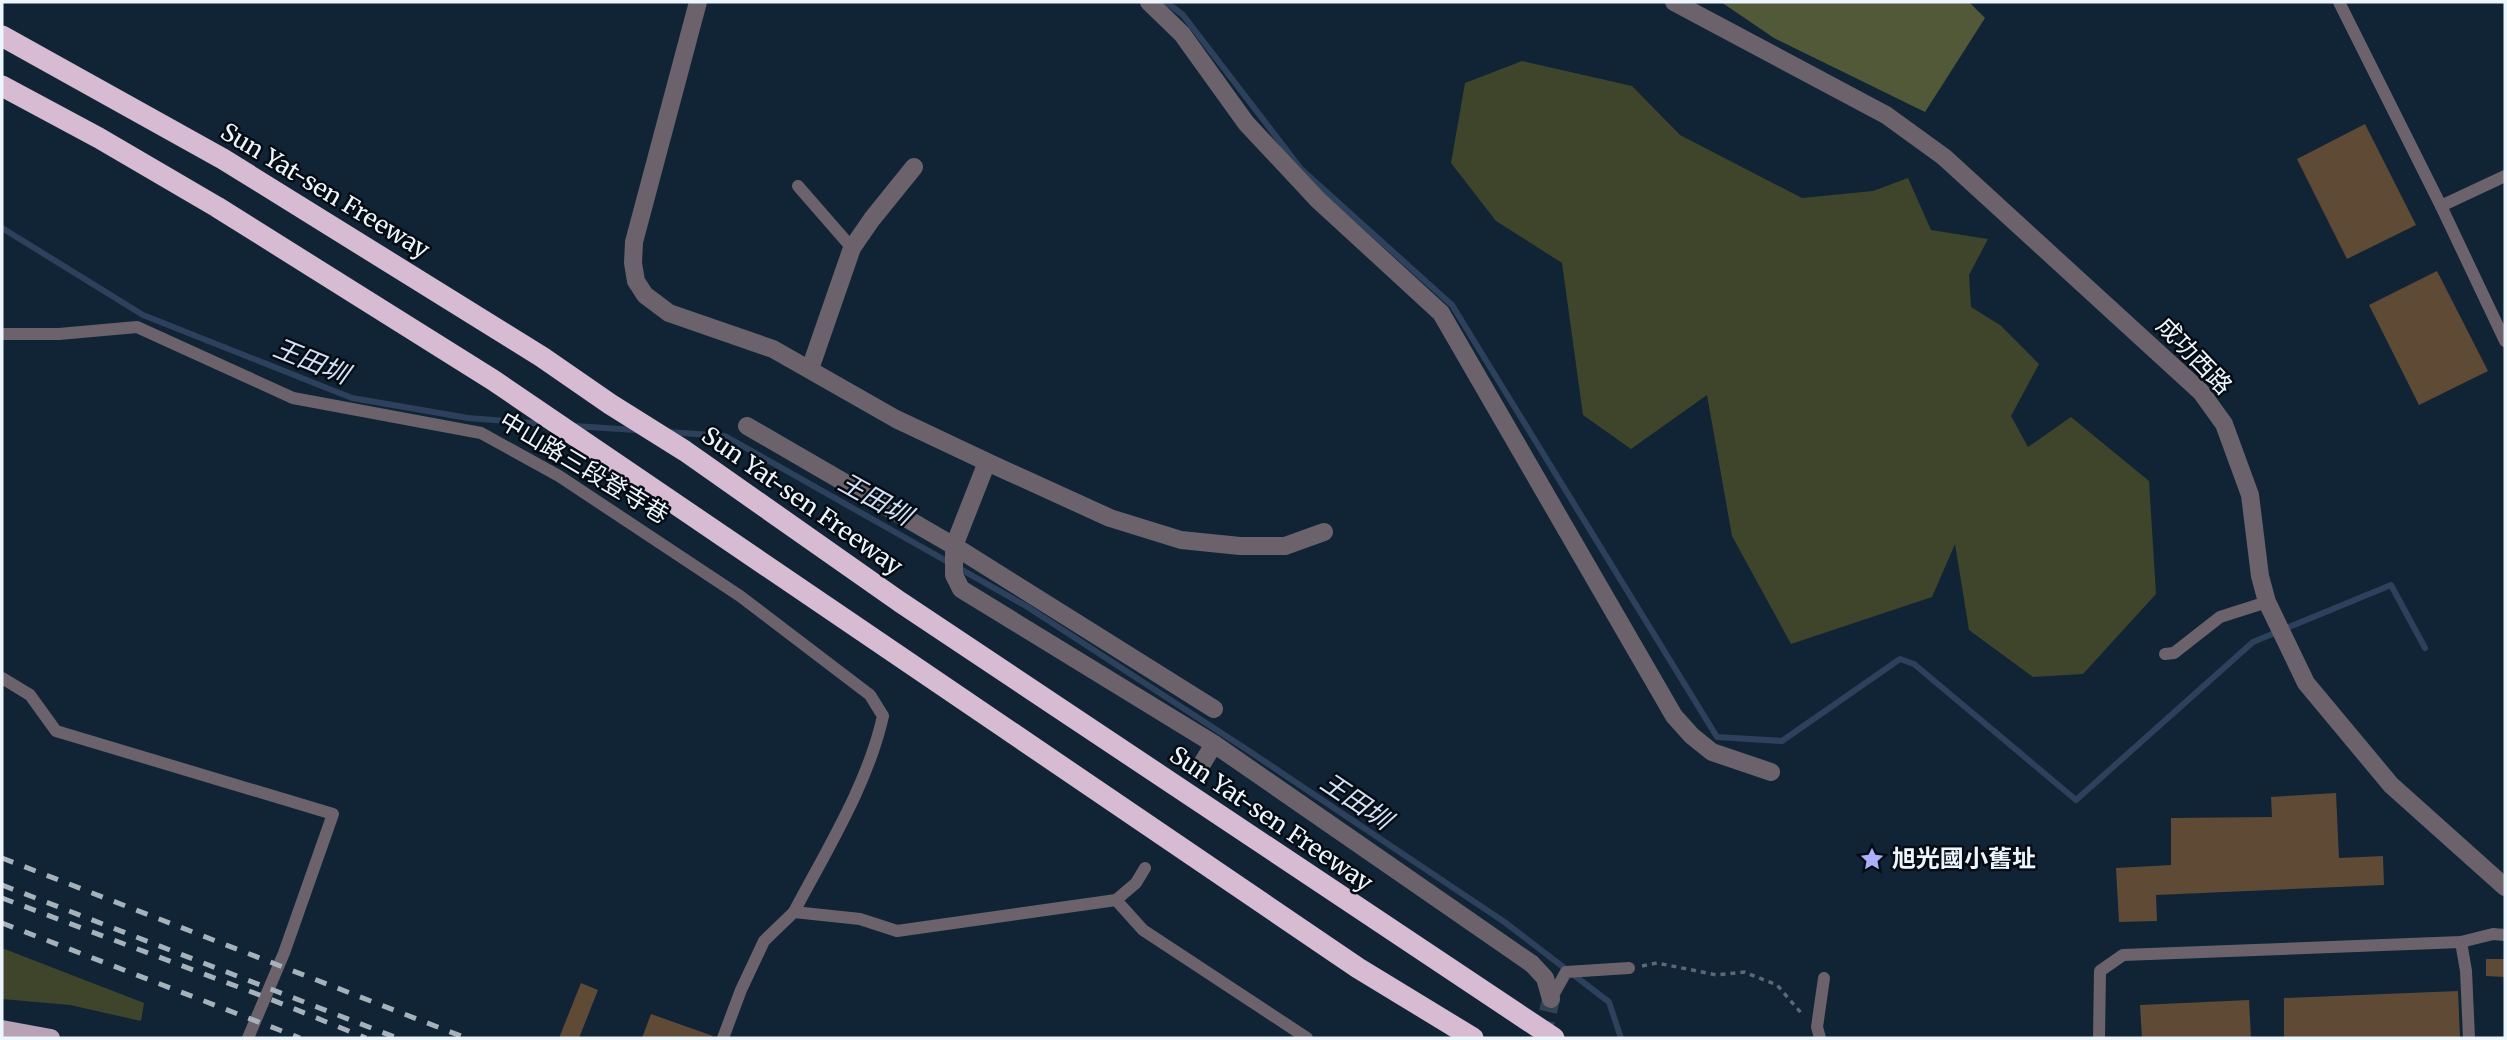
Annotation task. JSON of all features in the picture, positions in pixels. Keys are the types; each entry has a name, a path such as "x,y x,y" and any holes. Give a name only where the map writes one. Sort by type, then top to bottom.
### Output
{"highway":[{"name":"Sun Yat-sen Freeway","path":"2,36 223,159 542,357 685,451 900,602 1554,1038"},
{"path":"2,86 99,138 217,207 493,380 1357,968 1473,1038"}],"main road":[{"path":"2,1029 51,1038"}],"street":[{"path":"698,2 634,242 636,281 645,295 669,313 773,348 896,419 1110,518 1181,540 1240,547 1285,547 1324,532"},
{"path":"1149,2 1182,34 1246,122 1318,200 1441,313 1674,716 1692,736 1712,752 1772,772"},
{"name":"成功西路","path":"1674,2 1886,115 1944,157 2201,392 2224,424 2250,495 2260,576 2267,602 2306,683 2391,785 2505,887"},
{"path":"810,369 852,248 914,167"},
{"path":"747,426 954,547 1214,709"},
{"path":"987,462 954,547 954,575 961,589 1214,744 1532,964 1545,978 1551,999"},
{"path":"1200,767 1214,744"}],"lane":[{"path":"2339,2 2505,337"},
{"path":"2441,206 2505,176"},
{"path":"798,186 852,248"},
{"name":"中山路三段登寺巷","path":"2,334 59,334 137,327 293,398 481,433 559,476 740,596 870,695 883,716 871,757 838,829 794,912 764,942 741,990 723,1038"},
{"path":"2165,654 2174,653 2220,617 2267,602"},
{"path":"2,678 30,695 56,731 332,814 284,953 248,1038"},
{"path":"794,912 860,919 897,931 1116,900 1136,883 1145,868"},
{"path":"1116,900 1143,930 1307,1038"},
{"path":"2099,1038 2100,971 2123,955 2461,942 2493,934 2505,935"},
{"path":"2461,942 2466,971 2469,1038"},
{"path":"1551,999 1566,972 1629,968"},
{"path":"1820,1038 1817,1027 1824,978"}],"path":[{"path":"1629,968 1657,963 1717,975 1744,972 1777,985 1805,1019"}],"green space":[{"path":"1721,2 1969,2 1985,18 1925,112 1774,38"},
{"path":"1522,61 1632,86 1680,135 1802,198 1873,191 1908,178 1931,230 1988,239 1969,275 1971,307 2000,325 2039,364 2011,416 2028,447 2071,417 2149,481 2156,594 2083,674 2033,677 1969,630 1955,544 1932,597 1791,644 1732,536 1707,395 1631,449 1583,415 1562,263 1496,221 1451,163 1465,83"},
{"path":"2,948 144,1003 141,1021 70,1005 2,999"}],"building":[{"path":"2365,124 2416,225 2347,259 2297,159"},
{"path":"2437,271 2488,371 2419,405 2369,305"},
{"path":"2336,793 2339,858 2383,856 2384,885 2156,895 2157,921 2119,922 2116,868 2171,865 2171,818 2272,817 2271,797"},
{"path":"2486,959 2505,959 2505,977 2486,976"},
{"path":"581,983 598,990 579,1038 559,1038"},
{"path":"2458,991 2460,1038 2284,1038 2284,998"},
{"path":"2249,1000 2251,1038 2142,1038 2140,1005"},
{"path":"651,1014 713,1036 642,1038"}],"waterway":[{"path":"1166,2 1183,15 1301,169 1452,305 1717,737 1782,741 1900,659 1914,664 2076,800 2253,642 2391,585 2425,648"},
{"name":"王田圳","path":"2,228 143,315 352,398 468,418 545,424"},
{"name":"王田圳","path":"574,426 636,430"},
{"name":"王田圳","path":"668,432 725,436 1026,606 1503,921 1609,1002 1621,1038"}],"tunnel":[{"path":"1542,1038 1551,999"}],"railway":[{"path":"2,858 466,1038"},
{"path":"2,885 397,1038"},
{"path":"2,898 366,1038"},
{"path":"2,923 300,1038"}],"place":[{"name":"旭光國小舊址","path":"1872,859"}]}
